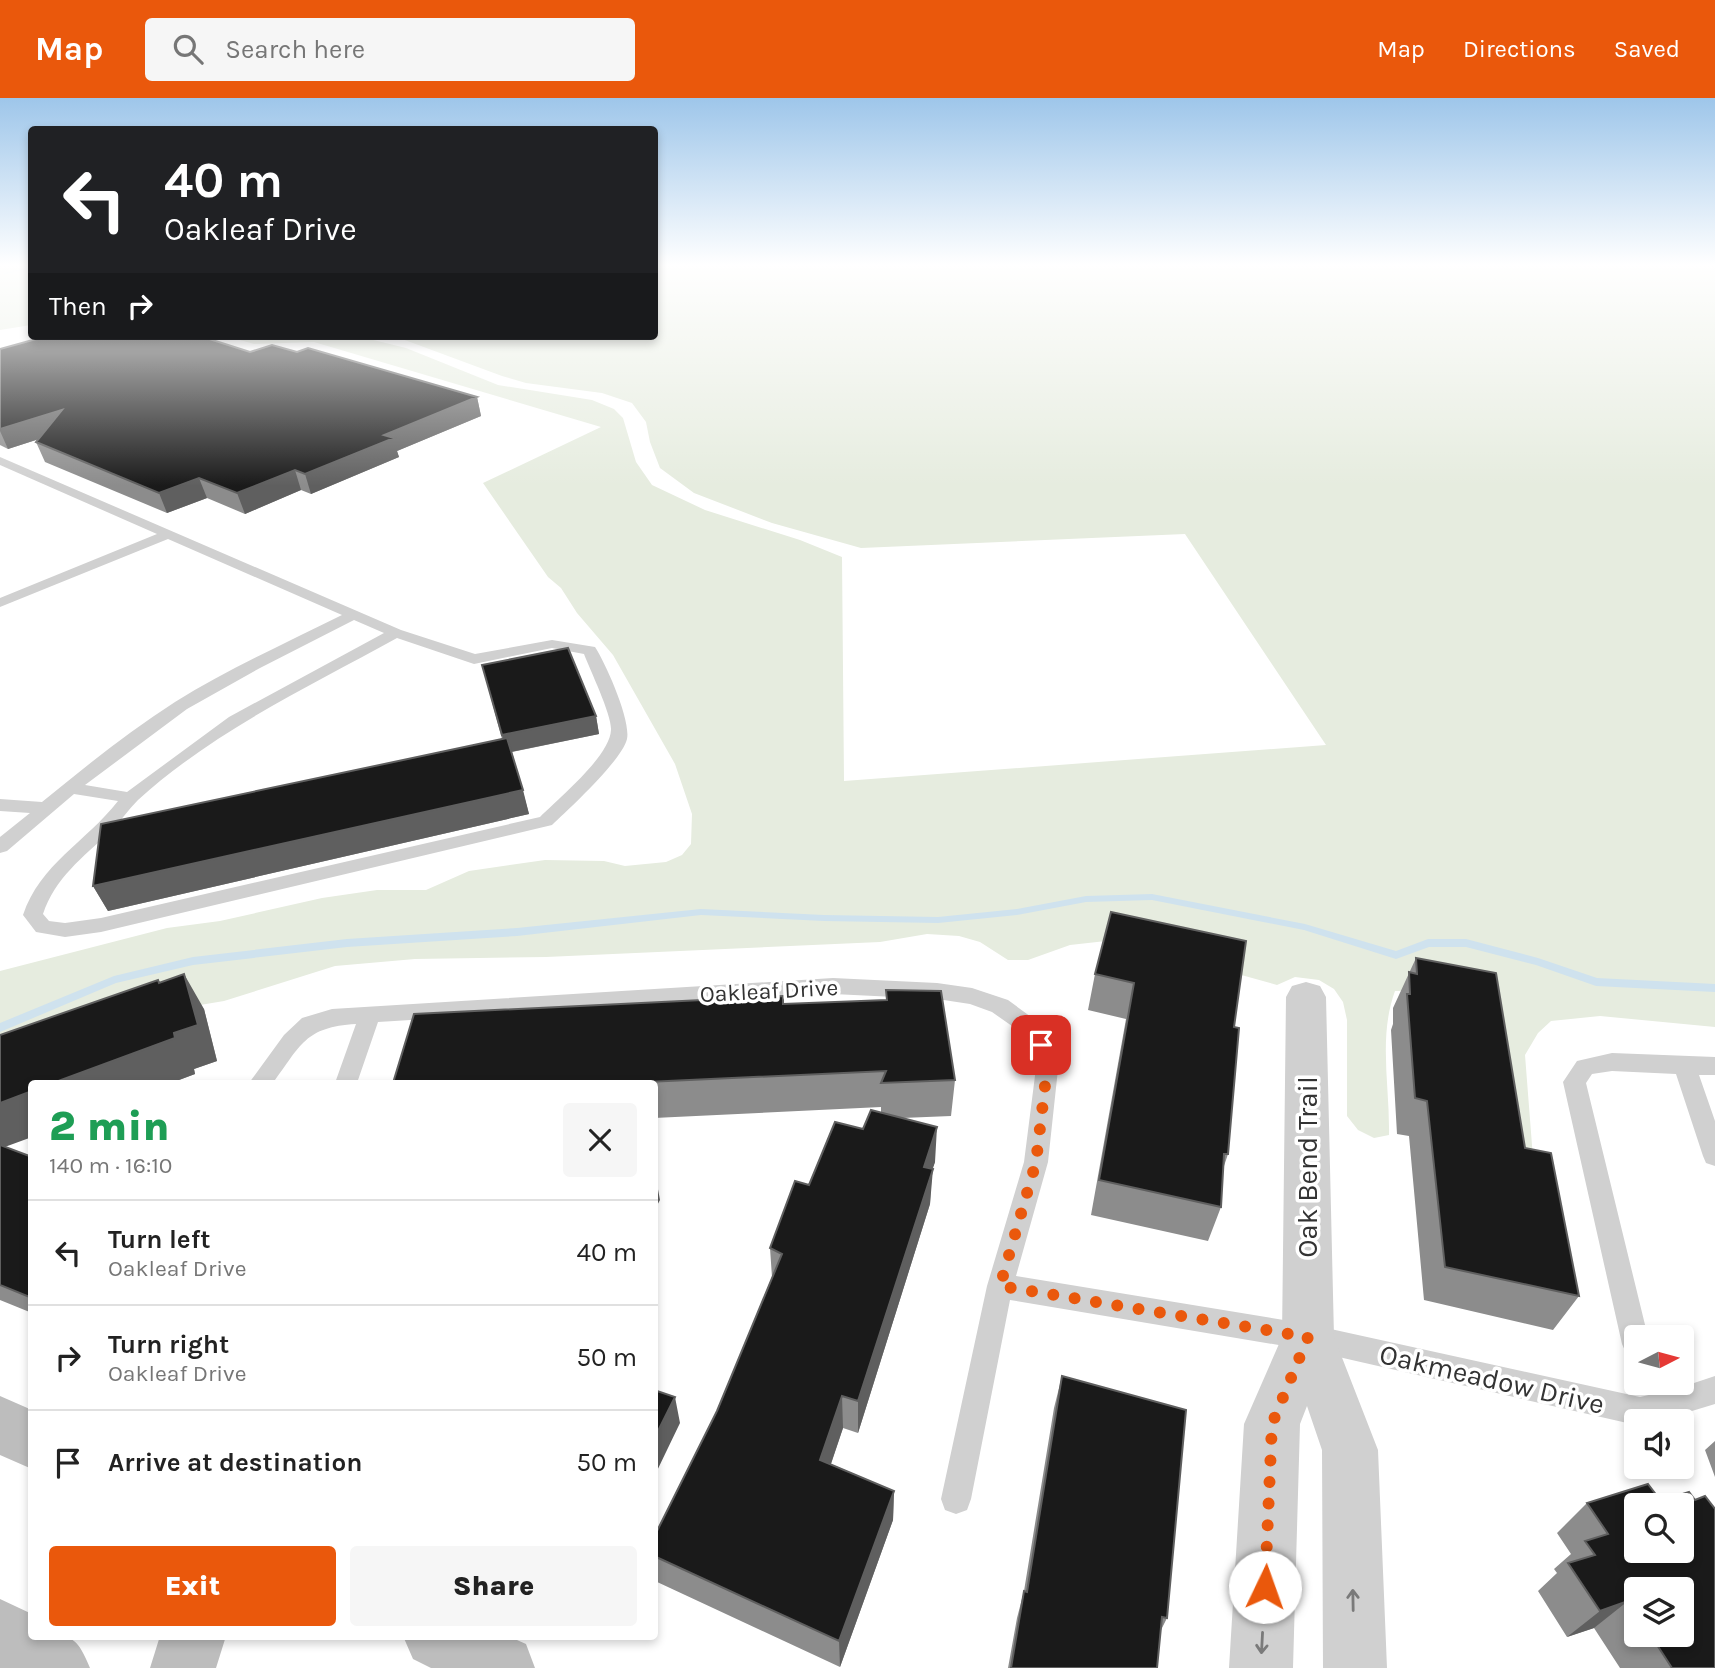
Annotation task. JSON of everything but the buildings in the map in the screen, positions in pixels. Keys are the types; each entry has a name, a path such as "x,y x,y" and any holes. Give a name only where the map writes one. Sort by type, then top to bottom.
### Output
{"main road":[{"path":"0,1425 28,1438"},
{"path":"0,1632 57,1668"},
{"path":"183,1668 192,1640"},
{"path":"444,1640 502,1668"}],"street":[{"name":"Oak Bend Trail","path":"1306,997 1308,1337 1350,1450 1355,1668"},
{"name":"Oak Bend Trail","path":"1261,1668 1272,1424 1308,1337"}],"lane":[{"path":"0,461 396,633 474,659 552,644 590,650 620,727 618,742 587,781 546,821 101,925 65,930 43,928 33,915 35,901 46,881 120,813 130,798 235,720 396,633"},
{"path":"0,603 169,534"},
{"path":"0,848 45,808 178,708 354,614"},
{"path":"72,788 130,798"},
{"path":"0,805 45,808"},
{"name":"Oakleaf Drive","path":"262,1080 292,1041 310,1024 332,1017 833,986 937,991 972,996 1000,1006 1034,1031 1048,1060 1036,1162 1000,1286 956,1499"},
{"path":"347,1080 370,1015"},
{"path":"1632,1325 1574,1082 1585,1067 1612,1062 1715,1066"},
{"path":"1685,1066 1715,1156"},
{"path":"1000,1286 1308,1337"},
{"name":"Oakmeadow Drive","path":"1308,1337 1569,1398 1640,1411 1666,1395"},
{"name":"Oakmeadow Drive","path":"1694,1391 1715,1390"}],"shaded area":[{"path":"1715,339 1715,1027 1600,1016 1551,1021 1538,1033 1525,1055 1533,1158 1526,1165 1406,991 1395,991 1387,1026 1389,1135 1374,1138 1358,1130 1347,1116 1347,1020 1343,1002 1334,989 1319,980 1295,977 1277,985 1115,940 1070,945 1028,960 1008,960 980,942 959,936 927,934 880,942 546,957 415,959 335,966 224,1001 200,1005 0,1075 0,971 167,928 220,921 322,898 377,890 426,890 469,871 545,860 604,861 625,866 666,862 682,855 691,844 692,814 675,764 613,655 577,613 561,588 548,577 483,483 601,427 314,342 254,344 240,340 373,340 406,348 498,385 592,400 614,409 623,418 636,462 652,485 705,510 800,540 842,557 844,781 1326,745 1185,534 861,548 772,523 694,493 660,468 646,422 632,403 602,393 526,383 405,340"}],"waterway":[{"path":"0,1028 114,980 193,961 347,943 517,932 701,912 938,920 1017,912 1086,899 1152,897 1305,927 1396,955 1428,943 1466,943 1538,962 1596,982 1715,988"}],"route":[{"path":"1041,1045 1048,1060 1036,1162 1000,1286 1308,1337 1272,1424 1265,1587"}]}
